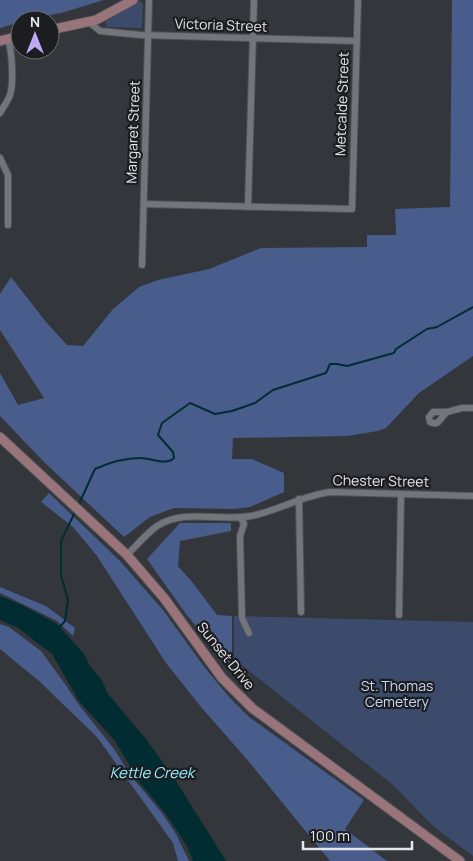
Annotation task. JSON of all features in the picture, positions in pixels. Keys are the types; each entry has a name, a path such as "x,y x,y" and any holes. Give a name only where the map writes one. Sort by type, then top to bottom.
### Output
{"main road":[{"path":"60,28 89,22 121,8 133,0"},
{"name":"Sunset Drive","path":"0,437 127,555 164,598 222,678 252,708 460,861"}],"street":[{"name":"Margaret Street","path":"142,265 149,0"},
{"path":"144,204 248,207 254,0"},
{"name":"Metcalde Street","path":"248,207 352,209 358,0"},
{"name":"Victoria Street","path":"89,22 100,31 148,36 357,41"},
{"path":"0,113 8,100 11,89 11,47 4,40"},
{"path":"0,158 8,176 8,225"},
{"path":"447,412 462,408 473,408"},
{"name":"Chester Street","path":"127,555 157,526 169,520 189,517 241,518 263,513 314,494 331,492 473,496"},
{"path":"399,614 401,494"},
{"path":"299,499 301,612"},
{"path":"241,518 244,524 240,536 242,618 249,633"}],"green space":[{"path":"140,1 143,4 142,27 107,27 105,22"},
{"name":"St. Thomas Cemetery","path":"234,616 473,622 473,856 434,827 393,785 234,659"}],"shaded area":[{"path":"0,0 104,0 60,13 60,10 10,10 10,25 0,28"},
{"path":"452,0 473,0 473,356 419,393 386,428 378,431 347,436 233,438 232,459 252,459 284,473 284,492 250,507 234,509 174,508 150,517 124,537 45,463 0,416 0,373 18,405 44,398 0,330 0,294 11,277 46,322 67,345 83,346 113,309 139,287 158,280 209,269 261,248 367,247 367,235 396,235 395,209 450,207"},
{"path":"49,493 120,561 163,610 205,668 249,717 364,800 345,829 387,861 330,861 166,663 97,556 73,527 41,502"},
{"path":"180,523 231,523 231,531 180,541 178,566 217,615 232,616 232,671 186,614 147,559"},
{"path":"0,587 46,606 75,628 73,636 57,621 0,593"},
{"path":"0,624 9,627 41,651 79,705 114,749 131,776 162,813 176,834 189,861 178,861 173,843 97,737 39,681 0,649"}],"water":[{"name":"Kettle Creek","path":"0,596 22,605 57,624 84,654 90,666 101,679 108,694 146,739 176,781 226,861 193,861 187,846 166,814 140,783 115,741 79,701 52,654 18,628 0,620"}],"waterway":[{"path":"78,506 95,469 129,459 141,458 163,462 174,458 173,452 158,435 162,423 190,403 215,414 232,411 255,403 273,390 326,373 330,364 347,366 394,353 396,349 427,329 437,327 473,307"},
{"path":"58,629 65,621 68,600 61,575 61,541 76,510"}]}
